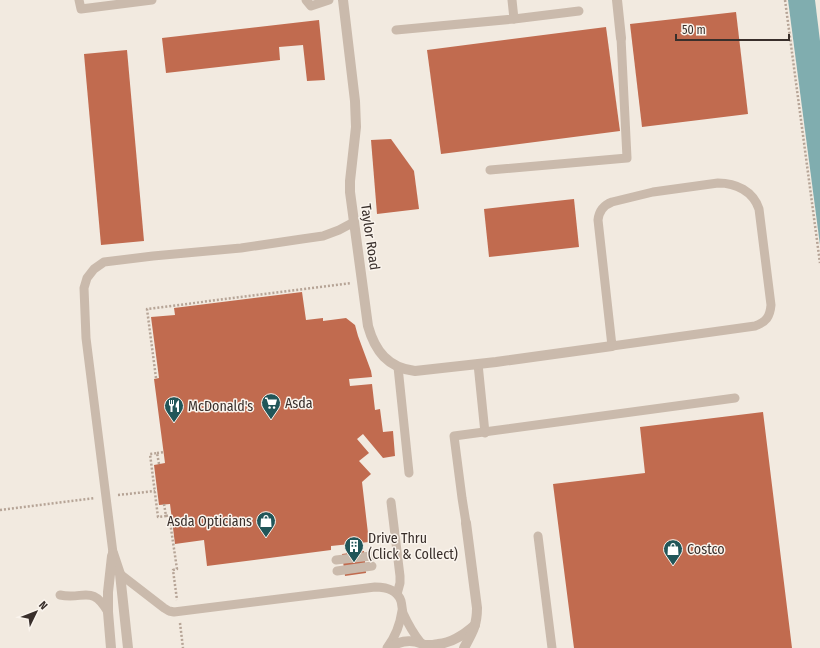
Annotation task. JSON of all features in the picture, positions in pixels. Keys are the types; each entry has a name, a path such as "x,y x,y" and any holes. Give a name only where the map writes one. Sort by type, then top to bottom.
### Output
{"street":[{"name":"Taylor Road","path":"343,0 355,101 356,126 350,192 368,326 380,352 387,360 398,367 406,370 420,371 612,346"},
{"path":"617,0 621,38"},
{"path":"464,648 476,624 477,608 466,523"},
{"path":"113,553 120,574 128,648"},
{"path":"111,648 108,592 113,553"},
{"path":"388,648 403,641 412,641 425,645 448,642 459,637 476,624"}],"lane":[{"path":"79,0 81,9 152,0"},
{"path":"306,0 311,6 329,0"},
{"path":"512,0 514,18"},
{"path":"396,30 579,12"},
{"path":"490,170 627,158 621,38"},
{"path":"723,183 737,186 749,193 757,203 759,209 771,305 767,319 761,324 755,326 612,346 598,220 601,209 606,204 612,202 653,192 723,183"},
{"path":"113,553 86,338 84,288 86,278 94,269 104,262 241,248 323,236 354,222"},
{"path":"478,364 485,433"},
{"path":"398,367 409,473"},
{"path":"466,523 454,436 735,398"},
{"path":"391,502 400,576 397,594"},
{"path":"538,536 552,648"},
{"path":"336,560 371,556"},
{"path":"337,571 372,566"},
{"path":"120,574 164,608 174,612 375,587 390,589 397,594 410,628 425,645"},
{"path":"60,595 68,597 90,595 102,602 108,612"},
{"path":"388,648 398,631 402,610"}],"path":[{"path":"785,0 820,263"},
{"path":"156,378 148,309 354,283"},
{"path":"164,452 150,454 158,517 169,515 177,569 173,570 183,648"},
{"path":"157,453 159,464"},
{"path":"0,510 155,491"},
{"path":"164,504 166,516"}],"water":[{"path":"788,0 815,0 820,41 820,245"}],"building":[{"path":"736,12 748,114 642,127 630,24"},
{"path":"319,20 325,80 307,81 303,45 279,47 280,60 166,73 162,38"},
{"path":"606,27 620,131 441,154 427,50"},
{"path":"127,50 144,241 101,245 84,54"},
{"path":"391,139 414,171 419,209 377,214 371,140"},
{"path":"574,199 579,247 489,257 484,209"},
{"name":"Asda","path":"302,292 306,320 323,318 323,321 346,318 355,325 372,377 349,379 350,386 372,384 375,410 380,409 383,432 393,431 395,456 383,458 363,434 357,439 369,453 359,461 371,474 362,482 369,542 331,546 331,550 207,566 204,540 175,544 170,504 159,505 154,465 165,463 154,379 159,378 151,317 175,315 174,308"},
{"name":"Costco","path":"763,412 792,648 574,648 553,484 645,473 640,427"},
{"name":"Drive Thru (Click & Collect)","path":"364,551 366,573 345,576 342,554"}],"place":[{"name":"Asda","path":"271,420"},
{"name":"McDonald's","path":"174,423"},
{"name":"Asda Opticians","path":"266,538"},
{"name":"Drive Thru (Click & Collect)","path":"354,563"},
{"name":"Costco","path":"673,566"}]}
